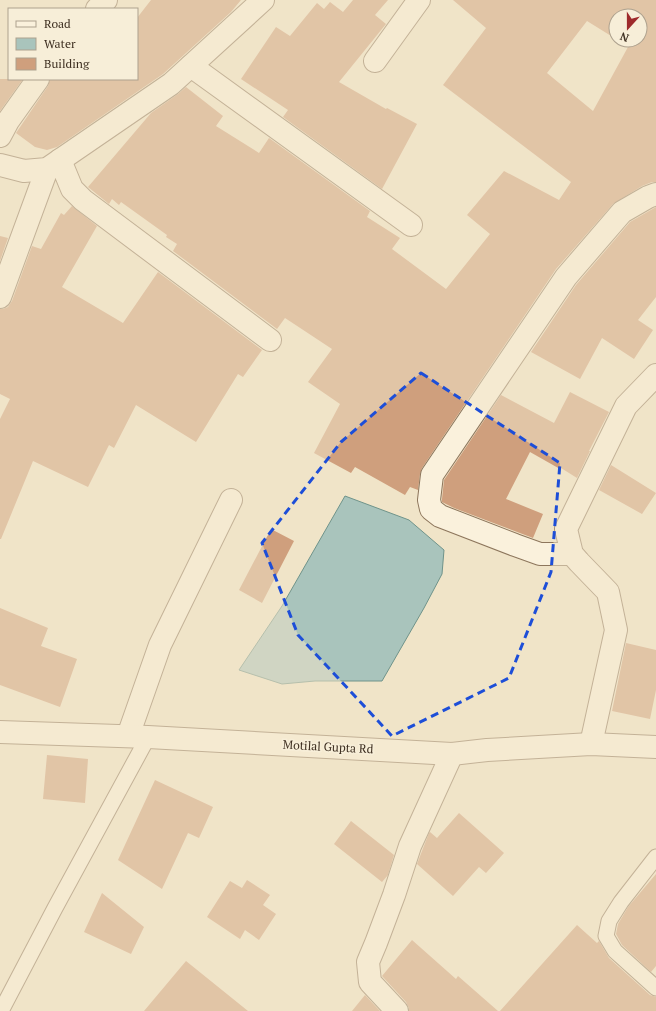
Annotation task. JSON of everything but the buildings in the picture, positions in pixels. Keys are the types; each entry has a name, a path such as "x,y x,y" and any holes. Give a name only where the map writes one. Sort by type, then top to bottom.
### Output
{"street":[{"path":"97,8 106,0"},
{"path":"0,165 24,171 53,165 171,84 263,0"},
{"path":"375,61 419,0"},
{"path":"191,66 411,225"},
{"path":"0,136 8,121 37,80"},
{"path":"0,297 53,165"},
{"path":"53,165 83,200 270,340"},
{"path":"572,554 540,554 440,516 431,509 429,500 432,475 566,277 622,212 656,194"},
{"path":"591,744 616,630 608,592 572,554 566,529 626,406 656,375"},
{"path":"138,736 160,645 231,500"},
{"name":"Motilal Gupta Rd","path":"0,732 138,736 452,754 487,750 591,744 656,746"},
{"path":"397,1011 370,982 368,962 394,895 410,846 452,754"}],"lane":[{"path":"2,1011 55,908 138,736"},
{"path":"656,857 609,921 606,936 615,951 656,988"}],"highlighted area":[{"path":"421,373 560,463 551,572 509,678 392,736 298,635 262,543 341,442"}],"water":[{"path":"345,496 409,520 444,550 442,574 382,681 315,681 282,684 239,670 282,606"}]}
